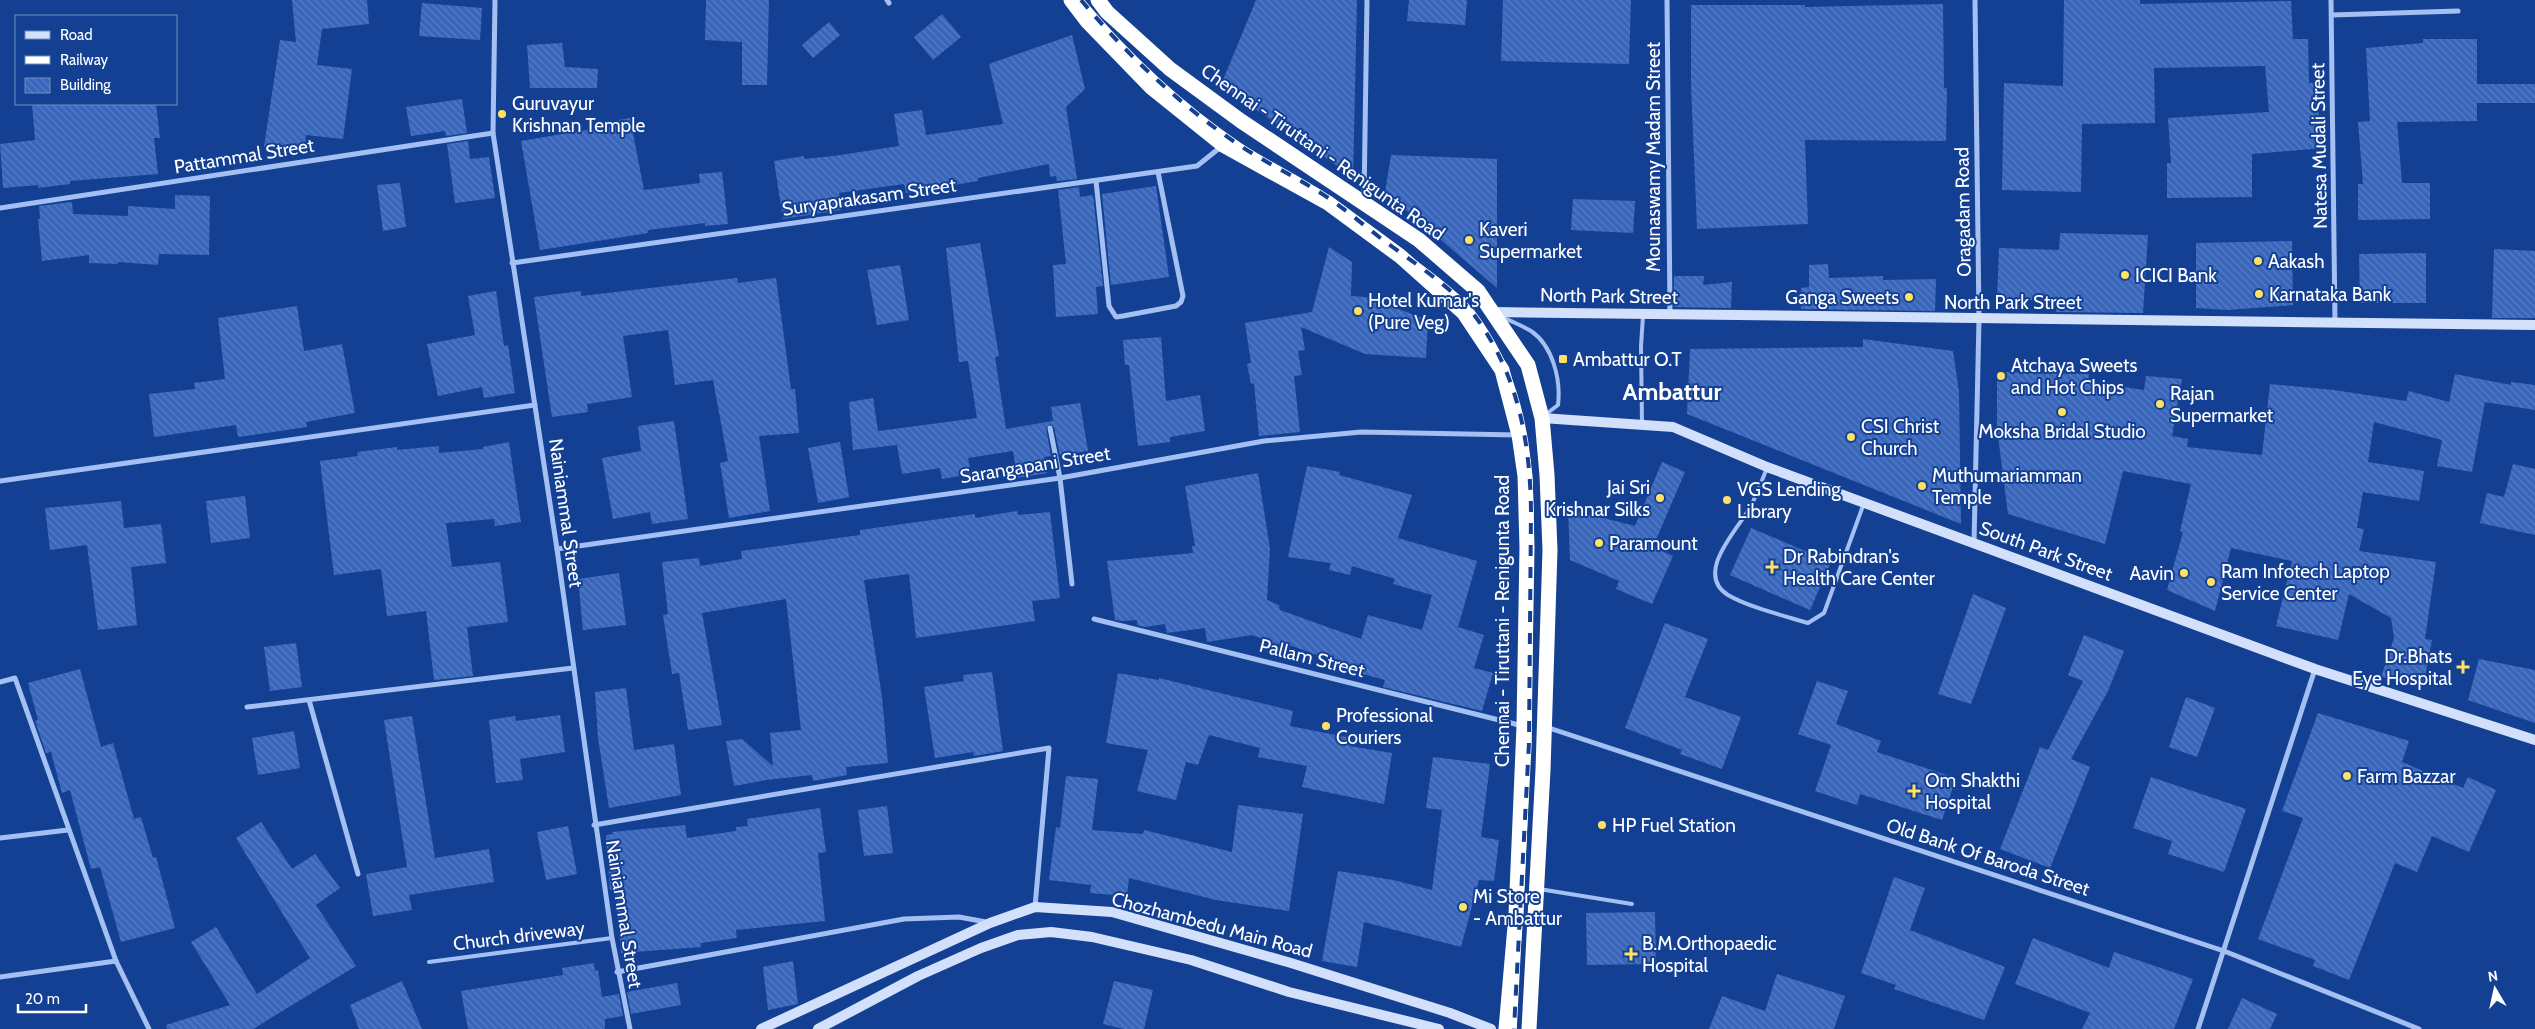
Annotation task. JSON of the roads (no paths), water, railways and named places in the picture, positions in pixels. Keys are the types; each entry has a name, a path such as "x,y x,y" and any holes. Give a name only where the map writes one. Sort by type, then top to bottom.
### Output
{"highway":[{"name":"Chennai - Tiruttani - Renigunta Road","path":"1071,0 1087,21 1152,88 1223,144 1328,203 1400,256 1464,313 1502,370 1519,435 1525,476 1526,547 1524,726 1516,915 1506,1029"},
{"name":"Chennai - Tiruttani - Renigunta Road","path":"1098,0 1107,12 1170,69 1241,121 1419,240 1478,291 1528,365 1542,418 1547,475 1550,550 1537,889 1529,1029"}],"street":[{"name":"Nainiammal Street","path":"495,0 493,133 557,549 594,825 617,972 630,1029"},
{"path":"1364,202 1367,0"},
{"name":"Mounaswamy Madam Street","path":"1667,0 1670,314"},
{"name":"Oragadam Road","path":"1974,543 1979,319 1975,0"},
{"name":"Natesa Mudali Street","path":"2331,0 2335,322"},
{"path":"2332,15 2458,11"},
{"name":"Pattammal Street","path":"0,208 493,133"},
{"name":"Suryaprakasam Street","path":"512,263 1198,166 1223,144"},
{"path":"1096,181 1109,306 1116,317 1176,306 1181,302 1183,296 1158,172"},
{"name":"North Park Street","path":"1492,312 2535,324"},
{"path":"0,481 535,405"},
{"name":"South Park Street","path":"1542,418 1642,423 1673,427 1767,467 2316,669 2535,740"},
{"path":"1050,428 1060,478 1072,584"},
{"name":"Sarangapani Street","path":"557,549 1060,478 1264,441 1361,432 1519,435"},
{"name":"Pallam Street","path":"1094,619 1524,726"},
{"path":"247,707 573,668"},
{"path":"2198,1029 2316,669"},
{"path":"0,682 15,678 116,960 149,1029"},
{"path":"309,700 358,874"},
{"name":"Old Bank Of Baroda Street","path":"1543,726 2224,951 2419,1029"},
{"path":"594,825 1049,748 1035,907"},
{"path":"0,838 68,830"},
{"name":"Chozhambedu Main Road","path":"761,1029 990,923 1035,907 1112,912 1450,1013 1491,1029"},
{"path":"617,972 904,919 959,917 990,923"},
{"path":"818,1029 918,976 981,948 1018,935 1051,932 1092,937 1191,960 1290,992 1439,1029"},
{"path":"0,976 116,960"}],"lane":[{"path":"1492,312 1530,331 1547,347 1560,391 1558,405 1542,418"},
{"path":"1642,423 1640,346 1643,314"},
{"path":"1767,467 1751,507 1719,553 1715,573 1720,588 1729,595 1771,611 1808,623 1824,613 1864,503"},
{"path":"1537,889 1632,904"},
{"name":"Church driveway","path":"429,962 612,938"}],"railway":[{"path":"1081,0 1136,60 1175,96 1217,130 1248,151 1333,201 1454,294 1472,312 1500,358 1518,406 1524,432 1528,457 1531,511 1529,742 1514,1029"}],"place":[{"name":"Guruvayur Krishnan Temple","path":"502,114"},
{"name":"Kaveri Supermarket","path":"1469,240"},
{"name":"Aakash","path":"2258,261"},
{"name":"ICICI Bank","path":"2125,275"},
{"name":"Karnataka Bank","path":"2259,294"},
{"name":"Ganga Sweets","path":"1909,297"},
{"name":"Hotel Kumar's (Pure Veg)","path":"1358,311"},
{"name":"Ambattur O.T","path":"1563,359"},
{"name":"Atchaya Sweets and Hot Chips","path":"2001,376"},
{"name":"Rajan Supermarket","path":"2160,404"},
{"name":"Moksha Bridal Studio","path":"2062,412"},
{"name":"CSI Christ Church","path":"1851,437"},
{"name":"Muthumariamman Temple","path":"1922,486"},
{"name":"Jai Sri Krishnar Silks","path":"1660,498"},
{"name":"VGS Lending Library","path":"1727,500"},
{"name":"Paramount","path":"1599,543"},
{"name":"Dr Rabindran's Health Care Center","path":"1772,567"},
{"name":"Aavin","path":"2184,573"},
{"name":"Ram Infotech Laptop Service Center","path":"2211,582"},
{"name":"Dr.Bhats Eye Hospital","path":"2463,667"},
{"name":"Professional Couriers","path":"1326,726"},
{"name":"Farm Bazzar","path":"2347,776"},
{"name":"Om Shakthi Hospital","path":"1914,791"},
{"name":"HP Fuel Station","path":"1602,825"},
{"name":"Mi Store - Ambattur","path":"1463,907"},
{"name":"B.M.Orthopaedic Hospital","path":"1631,954"}],"district":[{"name":"Ambattur","path":"1672,391"}]}
